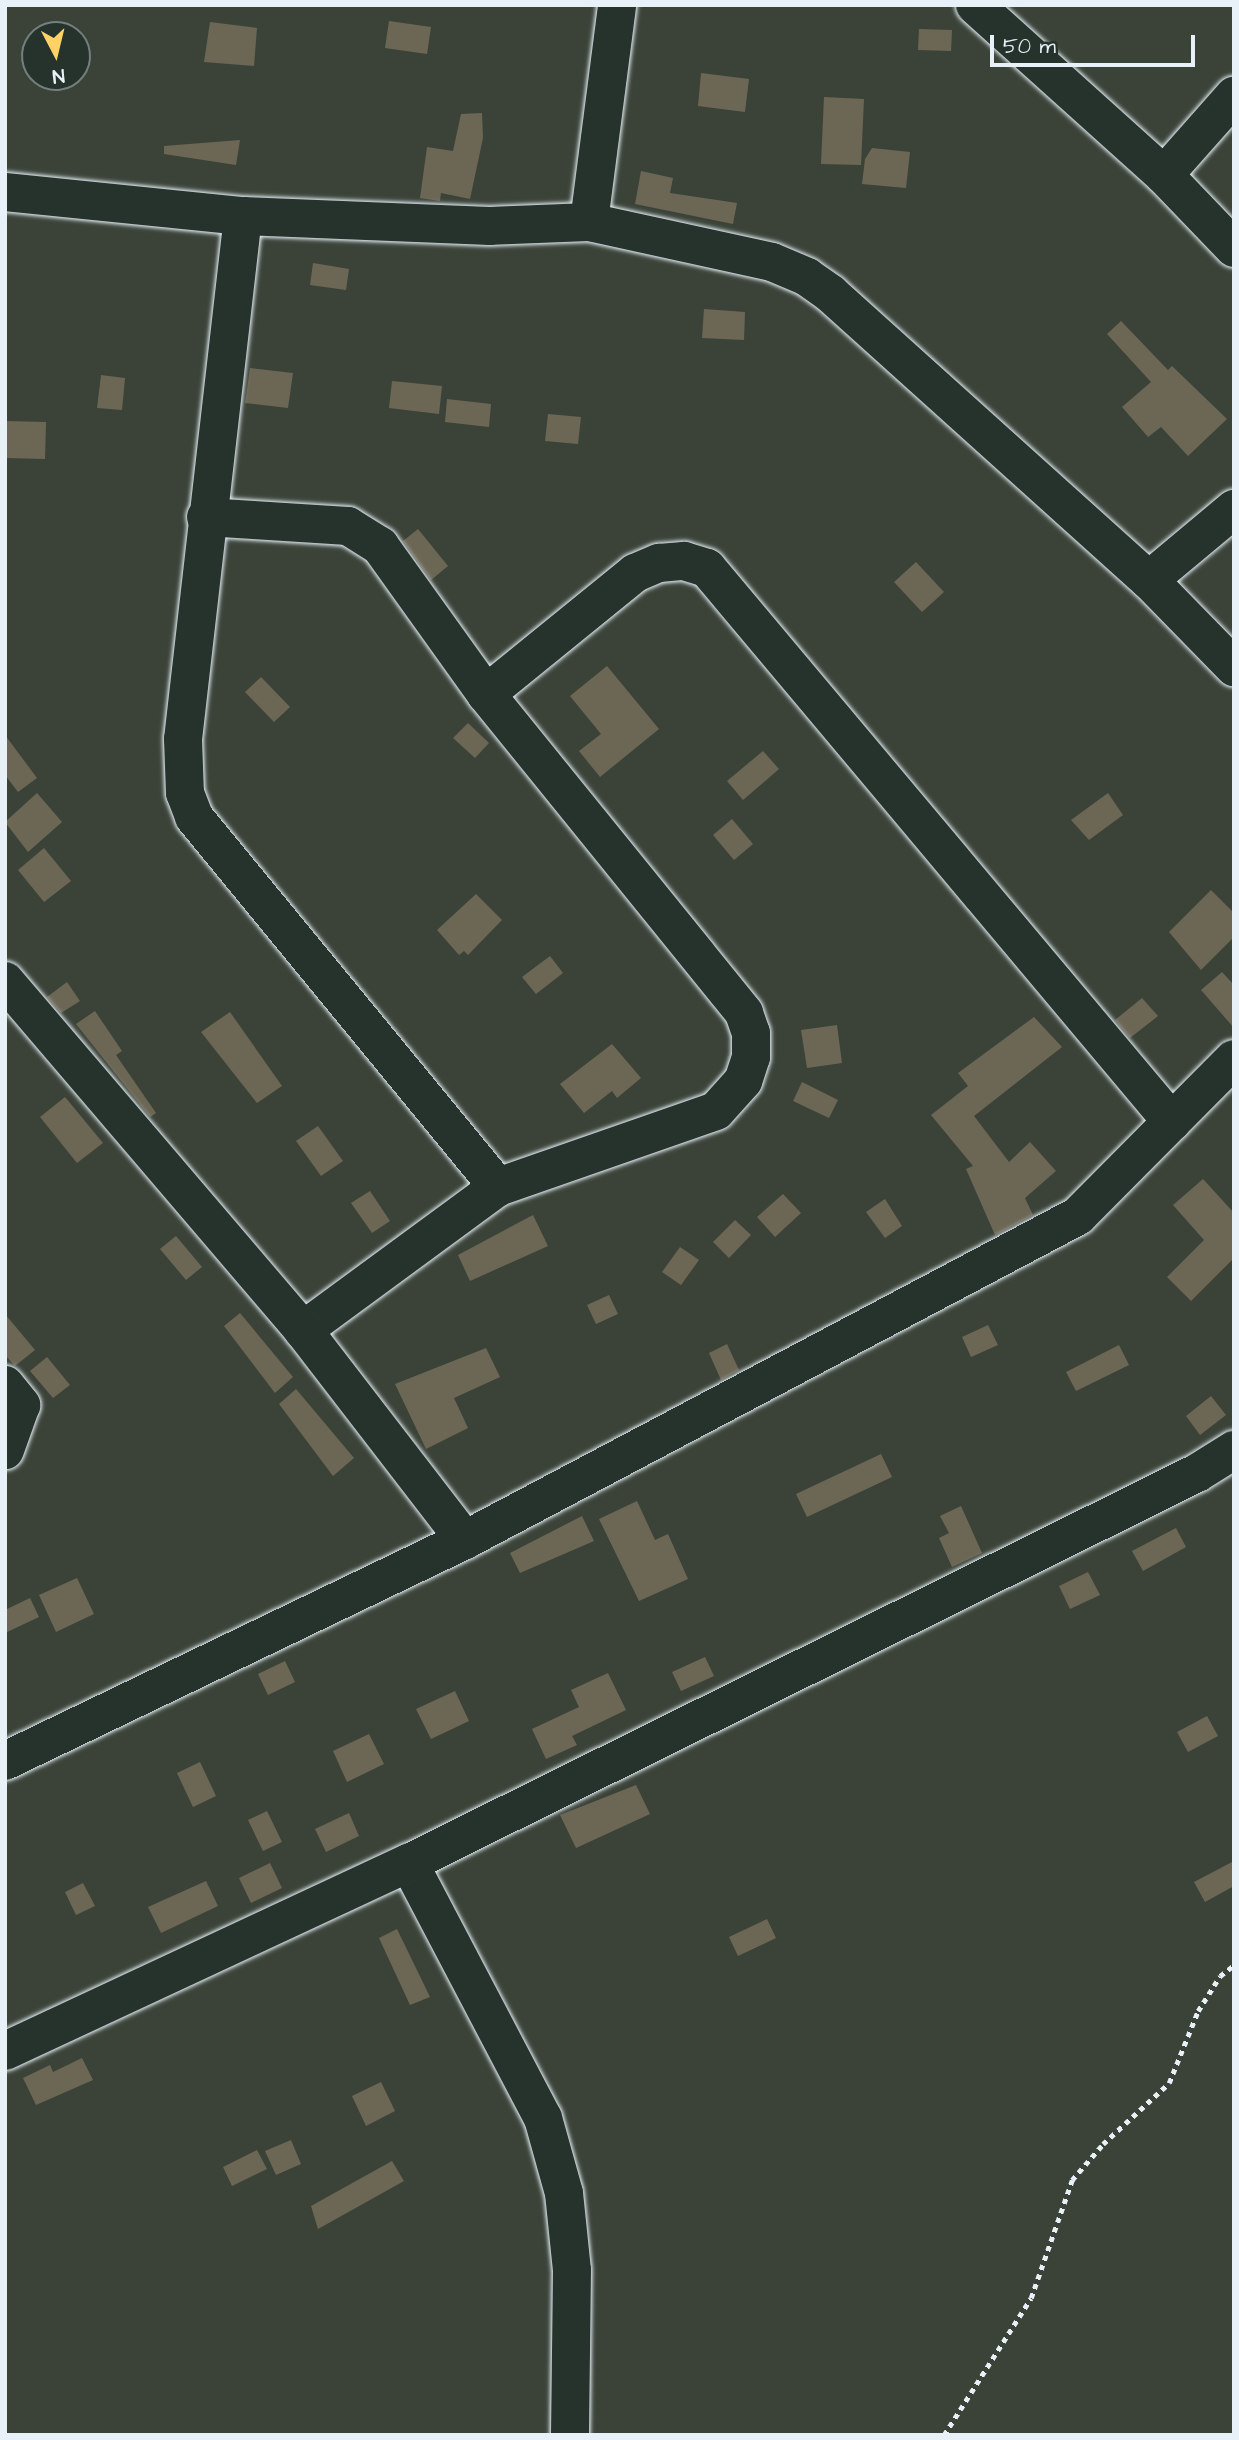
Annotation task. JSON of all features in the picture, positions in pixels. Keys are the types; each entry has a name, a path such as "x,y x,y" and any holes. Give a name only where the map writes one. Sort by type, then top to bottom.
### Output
{"street":[{"path":"589,222 617,5"},
{"path":"975,5 1164,175 1234,248"},
{"path":"1164,175 1234,96"},
{"path":"5,192 243,216 490,226 589,222 772,262 807,277 1149,580 1234,667"},
{"path":"243,216 206,517 183,738 185,793 194,817 498,1187"},
{"path":"1149,580 1234,509"},
{"path":"206,517 348,526 365,533 380,546 486,694 744,1013 751,1033 751,1057 743,1081 716,1111 498,1187 303,1331"},
{"path":"486,694 635,573 659,563 684,561 707,568 1172,1122"},
{"path":"5,981 303,1331 465,1539"},
{"path":"5,1761 465,1539 1078,1216 1234,1059"},
{"path":"5,1385 21,1405 5,1450"},
{"path":"5,2051 409,1863 1197,1473 1234,1450"},
{"path":"409,1863 515,2057 550,2143 564,2193 572,2270 570,2435"}],"path":[{"path":"944,2435 1031,2298 1072,2180 1103,2144 1169,2083 1198,2011 1220,1976 1234,1965"}],"building":[{"path":"389,21 431,27 427,54 385,48"},
{"path":"210,22 257,28 254,66 204,62"},
{"path":"919,29 952,30 951,51 918,50"},
{"path":"701,73 749,79 745,112 698,106"},
{"path":"824,97 864,99 861,165 821,164"},
{"path":"482,113 483,138 470,199 441,193 440,201 420,198 427,147 453,151 461,114"},
{"path":"240,140 236,165 164,154 164,146"},
{"path":"872,148 910,152 906,188 862,184 865,159"},
{"path":"641,171 673,178 670,193 737,203 733,224 635,204"},
{"path":"313,263 349,269 346,290 310,285"},
{"path":"704,309 745,312 744,340 702,338"},
{"path":"1121,321 1168,370 1172,366 1227,419 1188,456 1161,427 1148,437 1122,407 1151,382 1107,334"},
{"path":"250,368 293,373 288,408 245,403"},
{"path":"101,375 125,378 122,410 97,408"},
{"path":"392,381 442,386 439,414 389,408"},
{"path":"447,399 491,404 489,427 445,422"},
{"path":"548,414 581,417 578,444 545,441"},
{"path":"5,421 46,422 45,459 5,458"},
{"path":"418,529 448,566 431,580 403,541"},
{"path":"916,562 944,592 922,612 894,582"},
{"path":"607,666 659,729 600,777 579,751 601,734 570,696"},
{"path":"261,677 290,707 274,722 245,692"},
{"path":"468,723 489,743 475,758 453,738"},
{"path":"5,735 37,778 18,792 5,775"},
{"path":"763,751 779,769 743,800 727,781"},
{"path":"37,793 62,822 28,852 5,822"},
{"path":"1108,793 1123,815 1089,840 1071,820"},
{"path":"732,819 753,844 734,860 713,835"},
{"path":"44,848 71,881 44,902 18,870"},
{"path":"1211,890 1234,913 1234,937 1201,970 1169,932"},
{"path":"476,894 502,920 468,955 464,951 459,955 437,930"},
{"path":"550,956 563,973 536,994 522,977"},
{"path":"1222,972 1234,985 1234,1028 1201,990"},
{"path":"67,982 80,1001 61,1013 47,997"},
{"path":"1142,998 1158,1016 1130,1038 1115,1020"},
{"path":"95,1011 122,1051 116,1055 156,1113 150,1117 76,1024"},
{"path":"230,1012 282,1086 257,1103 201,1032"},
{"path":"1034,1017 1062,1047 974,1116 1009,1162 1030,1142 1056,1171 1025,1198 1033,1215 995,1235 966,1169 973,1166 931,1115 968,1086 958,1073"},
{"path":"837,1025 842,1063 807,1068 801,1030"},
{"path":"612,1044 641,1078 617,1098 612,1091 584,1113 560,1084"},
{"path":"802,1082 838,1100 829,1118 793,1101"},
{"path":"65,1097 103,1143 77,1163 40,1117"},
{"path":"318,1126 343,1161 321,1176 296,1141"},
{"path":"1203,1179 1234,1213 1234,1258 1191,1301 1167,1277 1204,1240 1173,1205"},
{"path":"370,1191 390,1221 372,1233 351,1203"},
{"path":"783,1194 801,1213 775,1237 757,1217"},
{"path":"885,1199 902,1226 885,1238 866,1212"},
{"path":"533,1215 548,1246 470,1281 458,1255"},
{"path":"735,1220 751,1235 729,1258 713,1242"},
{"path":"176,1236 202,1267 186,1280 160,1249"},
{"path":"680,1247 699,1260 681,1285 662,1272"},
{"path":"609,1295 618,1314 596,1324 587,1305"},
{"path":"240,1313 293,1377 275,1393 224,1326"},
{"path":"5,1314 35,1350 15,1366 5,1355"},
{"path":"988,1325 998,1345 971,1357 962,1337"},
{"path":"727,1344 739,1370 721,1380 709,1353"},
{"path":"1119,1345 1129,1365 1076,1391 1066,1372"},
{"path":"486,1348 500,1377 454,1398 468,1428 426,1449 395,1384"},
{"path":"47,1357 70,1385 53,1398 30,1371"},
{"path":"296,1389 354,1458 333,1476 279,1404"},
{"path":"1211,1396 1226,1415 1200,1435 1186,1416"},
{"path":"881,1454 892,1477 807,1517 796,1494"},
{"path":"637,1501 655,1540 668,1534 688,1579 639,1601 599,1519"},
{"path":"961,1506 982,1553 952,1567 939,1538 949,1533 940,1516"},
{"path":"582,1516 594,1541 520,1573 510,1553"},
{"path":"1176,1528 1186,1547 1143,1571 1132,1551"},
{"path":"1088,1572 1100,1595 1070,1609 1059,1586"},
{"path":"77,1578 94,1614 56,1632 39,1595"},
{"path":"30,1598 39,1617 5,1633 5,1610"},
{"path":"705,1657 714,1676 681,1691 672,1672"},
{"path":"285,1661 295,1682 268,1695 258,1674"},
{"path":"608,1673 626,1710 572,1736 577,1745 546,1759 532,1729 579,1707 571,1690"},
{"path":"455,1691 469,1721 431,1739 416,1709"},
{"path":"1207,1716 1218,1736 1188,1752 1177,1732"},
{"path":"369,1734 384,1764 347,1782 333,1751"},
{"path":"200,1762 216,1796 193,1807 177,1773"},
{"path":"636,1785 650,1814 576,1848 560,1815"},
{"path":"267,1811 282,1842 263,1851 248,1820"},
{"path":"349,1813 359,1836 326,1852 315,1829"},
{"path":"1234,1861 1234,1886 1205,1902 1194,1882"},
{"path":"270,1863 282,1888 251,1903 239,1878"},
{"path":"206,1881 218,1906 161,1933 148,1907"},
{"path":"83,1883 95,1906 76,1915 65,1892"},
{"path":"767,1919 776,1938 738,1956 729,1937"},
{"path":"397,1929 430,1997 410,2005 379,1938"},
{"path":"82,2058 93,2080 36,2105 23,2078 50,2065 53,2072"},
{"path":"381,2082 395,2111 366,2126 352,2096"},
{"path":"291,2140 301,2164 276,2175 265,2151"},
{"path":"257,2150 267,2169 232,2186 223,2167"},
{"path":"392,2161 404,2181 318,2229 311,2206"}]}
